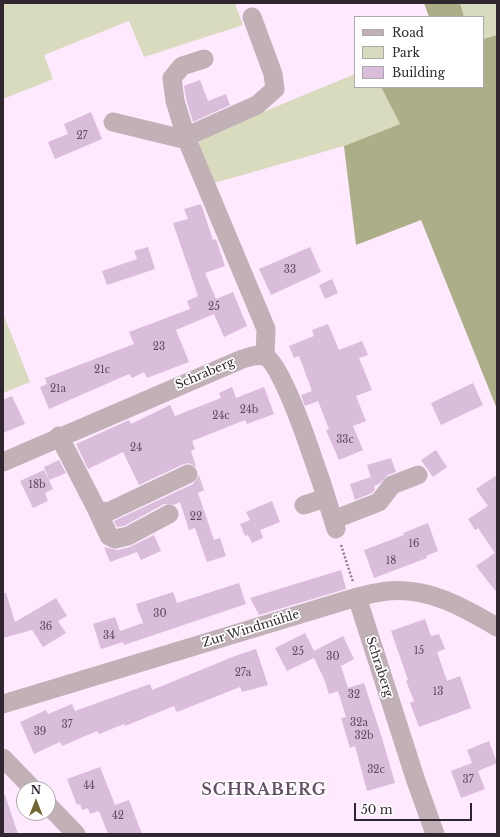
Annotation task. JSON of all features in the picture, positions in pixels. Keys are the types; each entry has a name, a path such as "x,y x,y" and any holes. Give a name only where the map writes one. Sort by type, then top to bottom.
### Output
{"street":[{"path":"187,140 192,134 257,105 268,97 275,89 273,74 252,17"},
{"path":"204,59 182,66 172,78 175,101 187,140 266,329 265,356 273,362 282,379 310,450 335,524 379,502 392,485 418,475"},
{"path":"113,122 187,140"},
{"name":"Schraberg","path":"3,462 59,436 240,360 253,355 265,356"},
{"path":"59,436 109,536 115,539 128,536 169,514"},
{"path":"97,510 108,512 188,474"},
{"path":"304,505 326,498"},
{"name":"Zur Windmühle","path":"3,704 357,597 388,591 419,592 444,599 497,627"},
{"name":"Schraberg","path":"357,597 416,781 435,834"},
{"path":"3,758 25,781"},
{"path":"56,813 76,834"}],"path":[{"path":"335,524 357,597"}],"green space":[{"path":"3,3 235,3 243,25 144,57 129,21 44,55 53,79 3,99"},
{"path":"424,3 460,3 464,16 429,16"},
{"path":"460,3 497,3 497,35 484,39 484,16 464,16"},
{"path":"497,35 497,409 421,220 356,245 344,146 400,124 382,88 484,88 484,39"},
{"path":"354,74 354,88 382,88 400,124 344,146 211,184 196,150 200,138"},
{"path":"3,313 30,382 3,393"}],"building":[{"path":"200,80 208,101 226,94 230,105 193,122 186,99 184,86"},
{"path":"91,112 102,139 55,159 48,142 68,134 64,124"},
{"path":"201,204 213,240 216,239 225,266 205,273 216,299 233,292 247,326 224,337 214,314 176,330 189,362 147,378 144,372 132,378 129,374 49,409 40,387 47,384 45,378 134,344 129,332 190,309 187,301 198,296 173,223 188,219 184,209"},
{"path":"148,247 155,269 107,285 102,271 137,259 134,251"},
{"path":"310,247 321,272 271,295 259,269"},
{"path":"332,279 338,293 325,299 319,285"},
{"path":"328,324 339,350 362,341 368,355 359,358 372,390 356,396 366,421 353,426 363,450 339,460 326,430 329,429 318,401 305,406 301,395 312,391 299,356 294,358 289,346 314,336 312,330"},
{"path":"473,383 483,405 441,425 431,403"},
{"path":"232,387 236,398 264,387 274,414 247,424 245,420 192,441 195,449 191,451 196,467 189,463 184,464 139,485 123,452 88,469 76,444 129,420 131,424 170,405 175,416 221,398 219,393"},
{"path":"12,396 25,424 3,433 3,400"},
{"path":"436,450 447,467 433,477 421,460"},
{"path":"391,458 396,472 388,475 379,484 374,486 375,489 372,493 355,500 350,484 371,477 367,465"},
{"path":"59,460 66,473 49,480 44,467"},
{"path":"44,470 53,489 45,493 48,501 33,508 20,481"},
{"path":"199,475 204,490 198,493 214,540 220,538 226,556 207,562 195,528 189,530 180,502 174,505 164,504 124,526 117,527 114,521 193,484"},
{"path":"497,475 497,593 476,566 495,553 478,528 475,530 468,519 488,506 476,489"},
{"path":"272,501 280,522 260,530 263,538 252,543 248,535 245,536 240,524 250,520 246,512"},
{"path":"428,523 438,551 426,556 427,558 374,578 364,550 404,535 403,533"},
{"path":"154,535 161,551 141,560 137,552 110,562 104,547 117,550 130,547"},
{"path":"341,570 346,589 259,615 250,598"},
{"path":"239,583 246,604 124,645 123,642 101,649 93,624 115,617 120,631 143,623 136,604 173,592 177,603"},
{"path":"3,593 6,593 15,622 56,598 67,616 58,621 66,633 43,647 32,630 3,638"},
{"path":"425,619 431,636 439,634 445,649 437,652 447,681 460,676 471,708 419,727 410,703 414,701 406,681 408,680 391,631"},
{"path":"305,633 314,651 343,636 354,659 341,666 348,688 329,694 314,658 287,671 275,648"},
{"path":"256,649 268,685 242,692 240,687 177,712 174,706 125,726 124,724 99,734 97,731 62,746 60,742 34,754 20,722 46,710 48,714 72,704 75,711 150,684 152,690"},
{"path":"364,683 395,783 367,791 355,746 350,748 341,718 346,717 338,691"},
{"path":"489,741 497,763 478,771 485,789 461,798 451,771 472,763 467,750"},
{"path":"100,767 115,805 129,800 142,834 108,834 99,811 90,814 88,808 82,810 80,804 77,805 67,779"},
{"path":"3,795 5,795 18,834 3,834"}],"district":[{"name":"SCHRABERG","path":"264,790"}]}
